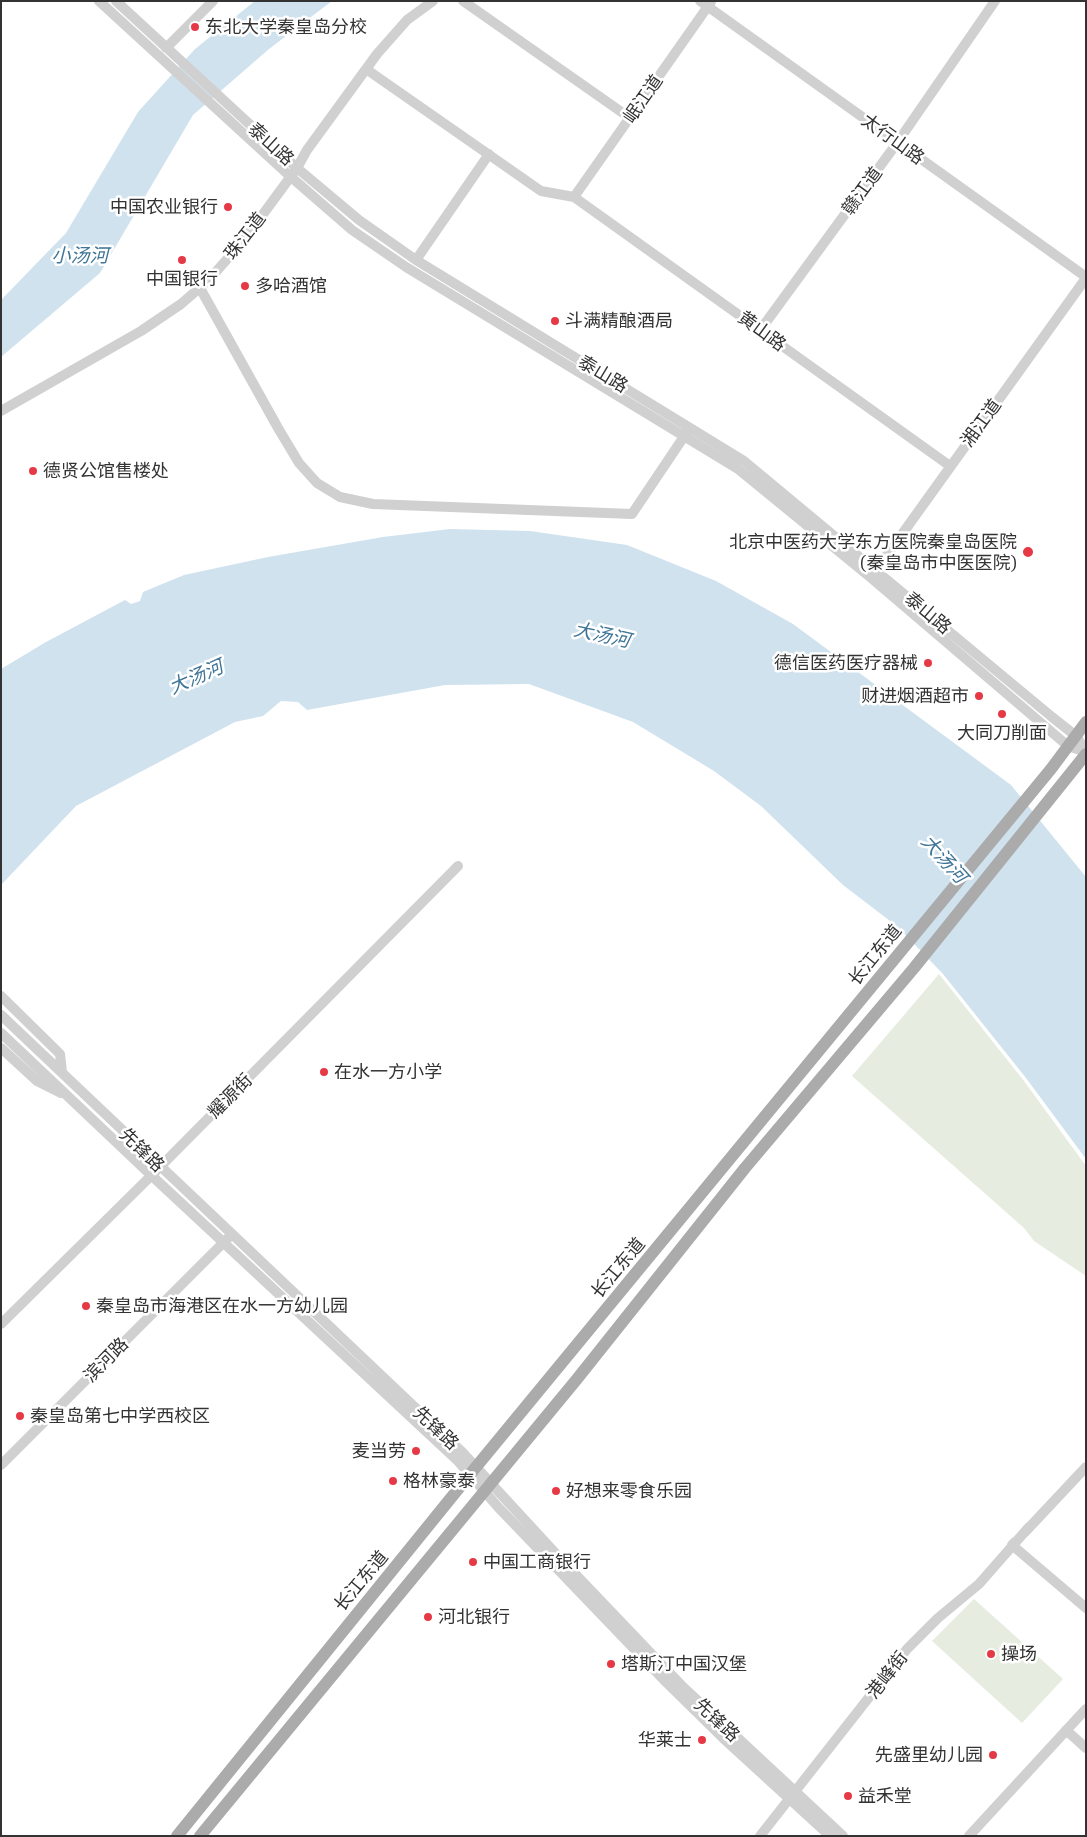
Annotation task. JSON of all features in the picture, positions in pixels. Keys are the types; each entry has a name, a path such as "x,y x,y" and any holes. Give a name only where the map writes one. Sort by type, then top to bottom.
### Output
{"main road":[{"name":"长江东道","path":"177,1836 473,1471 1072,742 1086,722"},
{"name":"长江东道","path":"200,1836 577,1379 745,1168 914,968 1086,752"}],"street":[{"path":"99,1 290,177 352,230 406,267 738,469 1072,742"},
{"name":"泰山路","path":"116,1 297,168 359,220 416,260 744,460 877,569 1072,742 1086,752"},
{"path":"166,48 213,1"},
{"name":"珠江道","path":"1,411 142,331 181,304 200,288 244,240 297,168 307,150 391,36 407,20 433,1"},
{"path":"463,1 630,118"},
{"name":"赣江道","path":"761,330 897,143 995,1"},
{"name":"岷江道","path":"574,197 630,118 706,3"},
{"name":"太行山路","path":"706,3 1086,278"},
{"path":"366,69 541,191 574,197"},
{"path":"416,260 489,154"},
{"name":"黄山路","path":"574,197 950,466"},
{"name":"湘江道","path":"877,569 1086,278"},
{"path":"200,288 299,463 317,484 340,497 372,504 632,514 690,427"},
{"name":"耀源街","path":"1,1324 160,1167 458,866"},
{"path":"1,996 60,1054 62,1072"},
{"name":"先锋路","path":"1,1015 160,1167 228,1238 488,1486 498,1508 666,1682 792,1795"},
{"path":"1,1033 74,1100 151,1175 228,1238"},
{"path":"1,1048 37,1081 74,1100"},
{"name":"滨河路","path":"1,1465 228,1238"},
{"name":"港峰街","path":"760,1836 908,1649 938,1618 978,1584 1086,1467"},
{"path":"1012,1546 1086,1608"},
{"path":"969,1836 1086,1709"},
{"path":"1066,1730 1086,1748"},
{"path":"792,1795 830,1836"},
{"path":"792,1795 843,1836"}],"shaded area":[{"path":"939,974 1024,1081 1086,1166 1086,1276 1034,1241 1024,1228 852,1076"},
{"name":"操场","path":"974,1599 1063,1679 1022,1723 932,1641"}],"water":[{"name":"小汤河","path":"255,1 332,1 269,49 193,115 100,273 1,357 1,300 66,233 138,112 195,49"},
{"name":"大汤河","path":"450,529 530,531 627,545 716,581 793,624 1011,785 1086,877 1086,1159 1026,1078 943,974 898,927 843,885 761,806 714,771 633,722 529,684 445,685 307,710 298,702 281,701 263,716 235,722 76,806 1,885 1,669 46,642 125,600 131,604 140,601 143,592 184,575 268,557 383,537"}],"place":[{"name":"东北大学秦皇岛分校","path":"195,27"},
{"name":"中国农业银行","path":"228,207"},
{"name":"中国银行","path":"182,260"},
{"name":"多哈酒馆","path":"245,286"},
{"name":"斗满精酿酒局","path":"555,321"},
{"name":"德贤公馆售楼处","path":"33,471"},
{"name":"北京中医药大学东方医院秦皇岛医院 (秦皇岛市中医医院)","path":"1028,552"},
{"name":"德信医药医疗器械","path":"928,663"},
{"name":"财进烟酒超市","path":"979,696"},
{"name":"大同刀削面","path":"1002,714"},
{"name":"在水一方小学","path":"324,1072"},
{"name":"秦皇岛市海港区在水一方幼儿园","path":"86,1306"},
{"name":"秦皇岛第七中学西校区","path":"20,1416"},
{"name":"麦当劳","path":"416,1451"},
{"name":"格林豪泰","path":"393,1481"},
{"name":"好想来零食乐园","path":"556,1491"},
{"name":"中国工商银行","path":"473,1562"},
{"name":"河北银行","path":"428,1617"},
{"name":"操场","path":"991,1654"},
{"name":"塔斯汀中国汉堡","path":"611,1664"},
{"name":"华莱士","path":"702,1740"},
{"name":"先盛里幼儿园","path":"993,1755"},
{"name":"益禾堂","path":"848,1796"}]}
